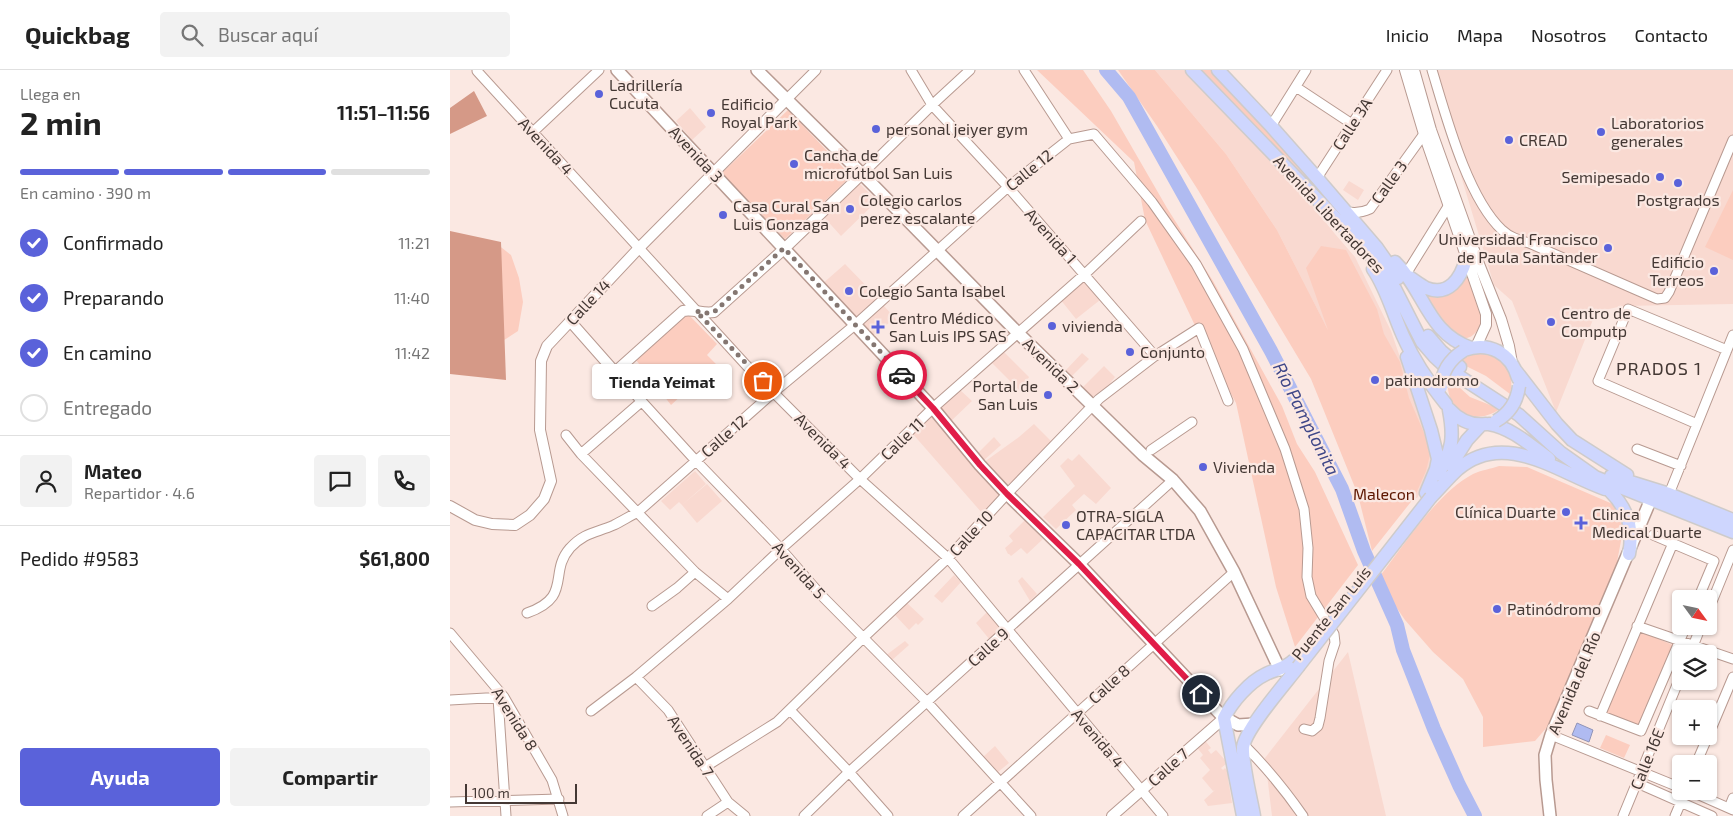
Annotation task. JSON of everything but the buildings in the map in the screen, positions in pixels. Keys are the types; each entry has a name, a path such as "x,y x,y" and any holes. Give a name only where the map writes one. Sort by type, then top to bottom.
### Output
{"main road":[{"name":"Avenida 3","path":"617,70 856,324 933,408 980,465 1007,494 1079,564 1224,718"},
{"name":"Avenida 2","path":"757,70 1018,333 1094,405 1143,455 1173,480 1200,511 1234,572 1280,670"},
{"name":"Avenida Libertadores","path":"1192,70 1369,254 1385,274 1422,342 1434,357 1454,374 1519,416 1561,453 1595,477 1644,493 1670,494 1733,520"},
{"name":"Avenida Libertadores","path":"1221,71 1272,126 1377,248 1402,286 1428,336 1441,351 1466,371 1524,410 1582,460 1598,470 1644,493 1733,532"},
{"path":"1339,223 1376,273 1388,297 1397,323 1431,430 1438,459 1428,495"},
{"path":"1377,248 1390,257 1406,274 1440,329 1454,341 1470,348 1490,348 1499,351 1572,440 1644,493"},
{"path":"1406,274 1427,288 1444,289 1452,285 1459,278 1466,259"},
{"path":"1397,323 1418,366 1448,407 1460,419 1467,422 1501,426 1568,472"},
{"path":"1428,495 1451,447 1452,425 1441,387 1442,378 1449,362 1470,348"},
{"path":"1428,495 1460,451 1488,423 1508,413 1513,407 1519,386 1514,367"},
{"path":"1428,495 1472,460 1496,454 1524,455 1610,491 1644,493"},
{"path":"1610,491 1624,508 1629,519 1631,542 1629,554"},
{"name":"Avenida del Río","path":"1550,816 1545,755 1629,554 1644,493"},
{"name":"Puente San Luís","path":"1244,745 1254,724 1296,663 1428,495"},
{"name":"Puente San Luís","path":"1224,718 1235,702 1258,679 1266,674 1296,663"},
{"path":"1224,718 1238,725 1254,724"},
{"path":"1224,718 1243,816"},
{"path":"1244,745 1254,816"}],"street":[{"path":"533,132 599,70"},
{"name":"Calle 14","path":"450,506 475,520 492,524 515,525 530,515 544,499 551,481 540,430 541,361 548,346 639,248 816,70"},
{"name":"Avenida 1","path":"911,70 932,105 1008,187 1155,356"},
{"path":"615,372 683,311 714,312 784,248 970,70"},
{"path":"1024,70 1069,139 1094,134 1152,202 1182,243 1196,264 1243,349 1286,450 1304,509 1308,548 1307,577 1311,596 1334,634 1336,643 1329,661 1318,726 1312,731 1304,730"},
{"path":"1272,126 1306,70"},
{"name":"Calle 3A","path":"1317,178 1387,70"},
{"path":"1405,70 1424,134 1486,314 1486,325 1470,348"},
{"path":"1414,70 1434,139 1501,319 1514,367"},
{"path":"1432,70 1468,178 1485,210 1500,229 1511,237 1529,243 1656,299 1663,299 1669,292 1733,140"},
{"name":"Avenida 4","path":"476,71 696,311 774,392 860,479 948,558 1163,816"},
{"path":"1296,87 1352,124"},
{"name":"Calle 3","path":"1345,211 1362,213 1370,209 1424,134"},
{"name":"Calle 12","path":"527,612 540,608 551,599 558,585 563,558 570,548 589,533 612,526 638,512 774,392 856,324 1008,187 1069,139"},
{"path":"1406,274 1449,205"},
{"name":"Calle 11","path":"592,711 636,677 728,599 860,479 933,408 1085,274 1141,221"},
{"path":"1697,424 1598,381 1628,309 1727,350"},
{"name":"Avenida 5","path":"570,321 641,402 781,549 821,594 927,702 1031,816"},
{"name":"Calle 10","path":"705,767 771,727 790,710 948,558 1094,405 1155,356 1199,328 1228,401"},
{"path":"1670,494 1733,336"},
{"path":"581,454 641,402"},
{"path":"1151,450 1192,422"},
{"path":"566,436 581,454 695,572 728,599"},
{"path":"1637,448 1681,466"},
{"name":"Calle 9","path":"804,816 849,772 1173,480"},
{"path":"1653,535 1714,561 1702,590"},
{"path":"1600,716 1673,543"},
{"path":"1717,590 1733,550"},
{"path":"652,606 695,572"},
{"name":"Calle 8","path":"963,816 1234,572"},
{"path":"1637,626 1680,640 1687,645"},
{"name":"Avenida 8","path":"450,633 501,697 552,780 563,816"},
{"path":"1589,711 1641,732 1682,635"},
{"path":"1717,655 1733,659"},
{"name":"Avenida 7","path":"636,677 668,710 728,802 745,816"},
{"path":"1717,714 1733,678"},
{"name":"Calle 16E","path":"1623,816 1675,690"},
{"path":"450,700 501,697 506,816"},
{"path":"790,710 888,816"},
{"name":"Calle 7","path":"1112,816 1224,718"},
{"path":"1552,735 1672,784"},
{"path":"1244,745 1288,793 1303,816"},
{"path":"1637,783 1712,816"},
{"path":"1710,800 1731,809 1733,798"},
{"path":"450,802 559,799"},
{"path":"707,816 728,802"},
{"path":"1675,816 1681,802"}],"shaded area":[{"path":"1155,70 1184,70 1294,183 1355,257 1391,331 1431,451 1430,477 1417,498 1414,498 1414,494 1277,230 1226,154"},
{"name":"Universidad Francisco de Paula Santander","path":"1427,70 1733,70 1733,304 1622,306 1596,312 1556,412 1512,301 1494,285"},
{"path":"474,91 487,116 450,134 450,108"},
{"path":"690,108 706,127 692,140 676,121"},
{"path":"1349,181 1364,190 1358,200 1343,190"},
{"name":"Colegio carlos perez escalante","path":"859,183 877,201 841,236 823,216"},
{"path":"450,231 501,242 506,380 450,374"},
{"name":"Colegio Santa Isabel","path":"845,264 880,300 854,321 821,285"},
{"path":"1082,280 1100,300 1076,319 1060,299"},
{"path":"883,305 897,320 893,323 891,321 874,336 862,324"},
{"path":"1003,351 1029,377 1021,392 991,362"},
{"path":"1082,353 1089,359 1072,376 1066,370"},
{"path":"1104,366 1115,377 1108,386 1090,399 1081,389"},
{"path":"960,390 972,401 950,422 937,410"},
{"path":"930,414 1003,492 982,513 912,433"},
{"path":"1034,424 1052,442 1009,489 980,465"},
{"path":"994,437 1001,445 983,461 977,454"},
{"path":"1079,454 1111,488 1096,504 1084,494 1072,505 1076,510 1056,529 1043,517 1075,486 1060,466 1068,458 1072,461"},
{"path":"695,471 706,484 682,505 679,502 670,510 661,501"},
{"path":"707,484 722,501 697,523 682,505"},
{"path":"1025,520 1043,539 1027,554 1021,548 1011,556 1005,548 1013,541 1009,536"},
{"path":"954,575 961,582 942,603 934,596"},
{"path":"1022,577 1037,594 1030,601 1018,581"},
{"path":"907,603 924,619 918,625 916,623 909,630 895,615"},
{"path":"987,612 1002,629 990,640 976,623"},
{"path":"905,641 909,645 891,661 885,656"},
{"path":"1348,652 1386,816 1272,816 1265,758"},
{"path":"1203,738 1211,748 1208,750 1211,754 1216,750 1225,760 1226,764 1221,768 1223,770 1225,768 1229,773 1230,778 1228,779 1232,803 1208,806 1204,800 1215,790 1213,791 1202,778 1210,770 1200,758 1203,755 1195,745"},
{"path":"995,746 1009,763 998,772 983,757"}],"green space":[{"path":"1037,70 1083,70 1111,111 1167,208 1213,281 1282,406 1297,444 1315,472 1358,565 1295,647 1276,587 1236,403 1199,334 1145,220 1134,162"},
{"name":"Malecon","path":"1118,70 1155,70 1226,154 1277,230 1328,330 1306,268 1321,246 1346,250 1377,309 1384,334 1400,362 1409,398 1428,442 1430,455 1426,471 1414,498 1372,551 1358,495 1311,379 1198,190"},
{"path":"1195,70 1216,70 1364,242"},
{"path":"788,110 851,176 785,239 722,173"},
{"path":"1733,190 1733,260 1705,247"},
{"path":"497,244 511,255 519,278 523,302 518,331 495,346"},
{"path":"1467,274 1481,314 1478,329 1470,337 1462,338 1448,330 1417,286 1441,293 1452,292"},
{"path":"688,314 717,344 707,355 716,364 671,405 636,360"},
{"path":"1486,353 1504,364 1510,373 1510,394 1486,376 1458,362 1471,354"},
{"path":"1448,377 1470,397 1500,409 1480,417 1470,416 1462,412 1455,407 1451,399 1448,389"},
{"name":"Patinódromo","path":"1499,466 1527,467 1615,505 1622,524 1616,567 1548,726 1535,741 1483,747 1483,717 1463,679 1433,652 1405,620 1390,598 1380,576 1422,520 1447,493 1473,474"},
{"path":"1637,630 1673,645 1639,727 1603,713"},
{"path":"1606,735 1630,745 1624,758 1600,748"}],"water":[{"path":"1577,723 1593,730 1589,742 1572,735"}],"waterway":[{"name":"Río Pamplonita","path":"1106,70 1129,97 1271,351 1342,489 1364,551 1397,625 1403,650 1434,729 1475,816"}],"way so far":[{"path":"763,381 696,311 702,313 714,312 784,248 902,375"}],"place":[{"name":"Ladrillería Cucuta","path":"599,94"},
{"name":"Edificio Royal Park","path":"711,113"},
{"name":"personal jeiyer gym","path":"876,129"},
{"name":"Laboratorios generales","path":"1601,132"},
{"name":"CREAD","path":"1509,140"},
{"name":"Cancha de microfútbol San Luis","path":"794,164"},
{"name":"Semipesado","path":"1660,177"},
{"name":"Postgrados","path":"1678,183"},
{"name":"Colegio carlos perez escalante","path":"850,209"},
{"name":"Casa Cural San Luis Gonzaga","path":"723,215"},
{"name":"Universidad Francisco de Paula Santander","path":"1608,248"},
{"name":"Edificio Terreos","path":"1714,271"},
{"name":"Colegio Santa Isabel","path":"849,291"},
{"name":"Centro de Computp","path":"1551,322"},
{"name":"vivienda","path":"1052,326"},
{"name":"Centro Médico San Luis IPS SAS","path":"878,327"},
{"name":"Conjunto","path":"1130,352"},
{"name":"patinodromo","path":"1375,380"},
{"name":"Tienda Yeimat","path":"763,381"},
{"name":"Portal de San Luis","path":"1048,395"},
{"name":"Vivienda","path":"1203,467"},
{"name":"Clínica Duarte","path":"1566,512"},
{"name":"Clinica Medical Duarte","path":"1581,523"},
{"name":"OTRA-SIGLA CAPACITAR LTDA","path":"1066,525"},
{"name":"Patinódromo","path":"1497,609"}],"district":[{"name":"PRADOS 1","path":"1659,369"}],"route":[{"path":"902,375 1007,494 1079,564 1201,694"}]}
